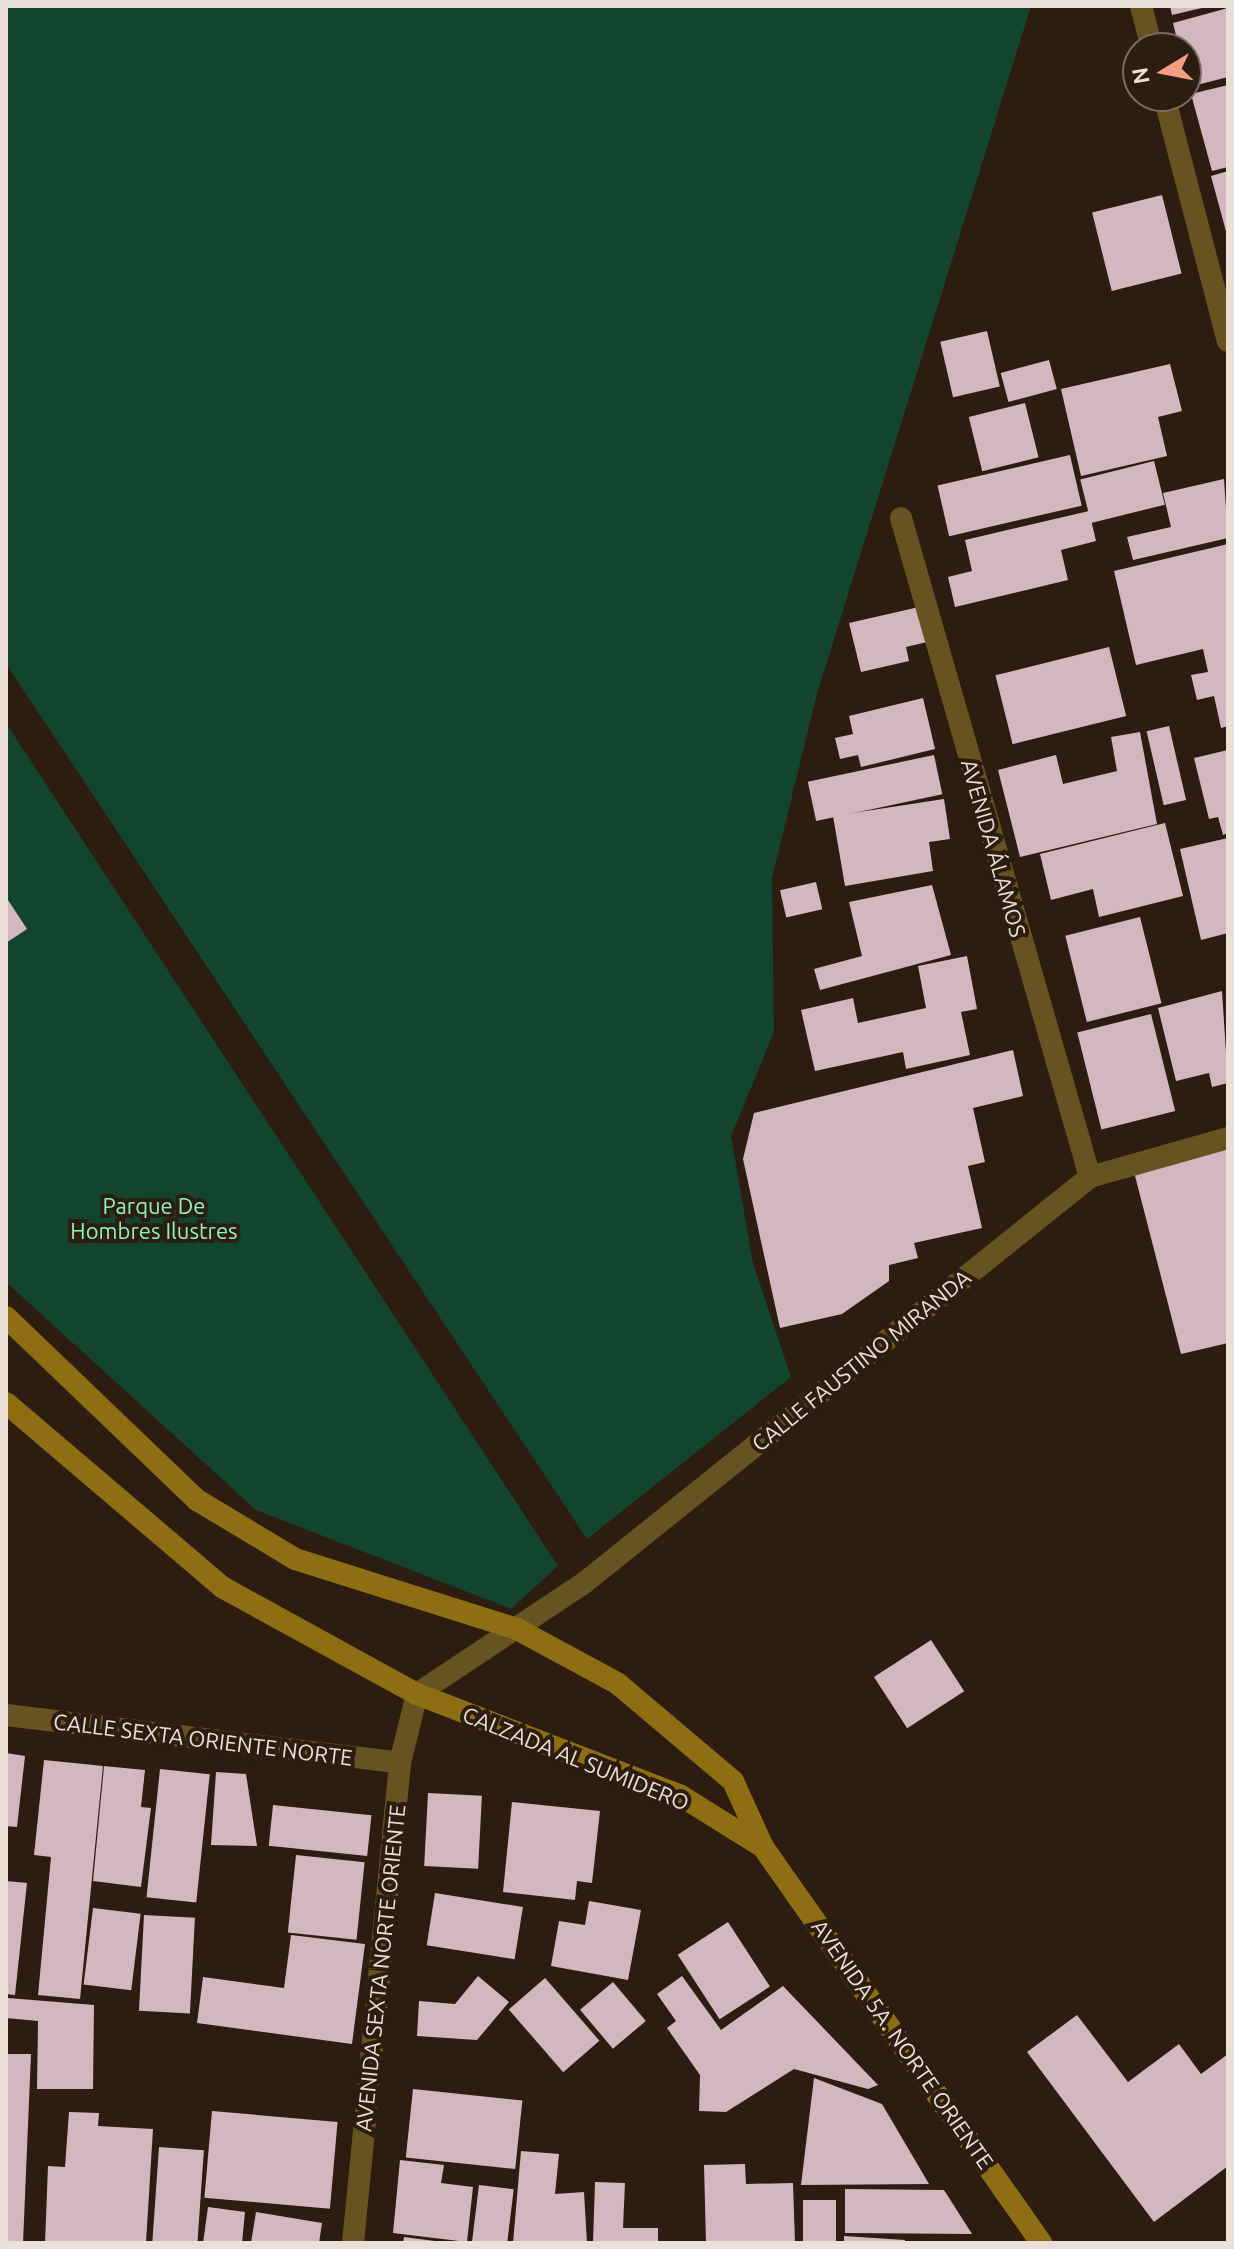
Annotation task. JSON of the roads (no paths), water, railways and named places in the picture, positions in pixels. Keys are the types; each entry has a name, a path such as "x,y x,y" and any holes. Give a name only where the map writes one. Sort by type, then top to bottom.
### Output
{"main road":[{"path":"6,1317 197,1500 295,1559 517,1629 617,1683 733,1781 763,1847"},
{"name":"CALZADA AL SUMIDERO","path":"6,1403 222,1587 417,1694 681,1796 763,1847"},
{"name":"AVENIDA 5A. NORTE ORIENTE","path":"763,1847 1041,2243"}],"street":[{"path":"1141,6 1148,32"},
{"path":"1168,112 1228,341"},
{"name":"AVENIDA ÁLAMOS","path":"901,518 1090,1177"},
{"name":"CALLE FAUSTINO MIRANDA","path":"417,1694 517,1629 1090,1177 1228,1138"},
{"name":"AVENIDA SEXTA NORTE ORIENTE","path":"353,2243 400,1763 417,1694"},
{"name":"CALLE SEXTA ORIENTE NORTE","path":"6,1715 400,1763"}],"park label":[{"name":"Parque De Hombres Ilustres","path":"154,1218"}]}
